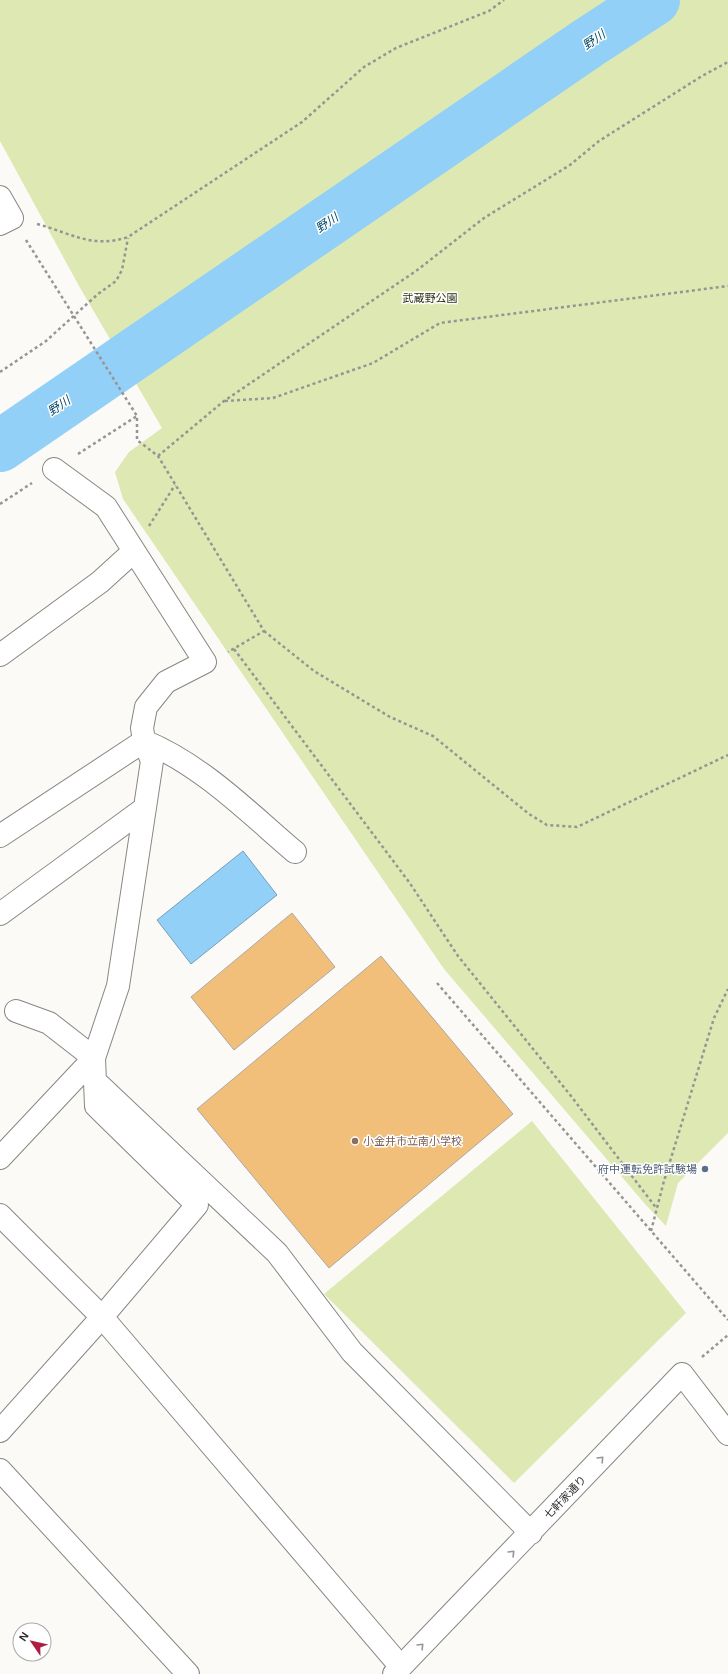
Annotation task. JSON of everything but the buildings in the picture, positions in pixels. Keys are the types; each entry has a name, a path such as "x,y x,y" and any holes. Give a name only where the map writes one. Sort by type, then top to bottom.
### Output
{"street":[{"path":"0,197 6,221"},
{"path":"0,1431 102,1316 197,1205 96,1106 94,1058 118,986 152,761 144,741 142,728 146,708 166,682 205,662 133,552 106,507 54,469"},
{"path":"0,655 100,582 133,552"},
{"path":"0,836 144,741"},
{"path":"144,741 168,751 218,786 295,852"},
{"path":"0,914 145,808"},
{"path":"16,1011 49,1023 94,1058"},
{"path":"0,1158 94,1058"},
{"path":"94,1080 277,1253 352,1352 531,1533"},
{"path":"0,1215 102,1316 397,1670"},
{"path":"682,1374 728,1434"},
{"name":"七軒家通り","path":"397,1670 531,1533 682,1374"},
{"path":"0,1470 188,1674"}],"path":[{"path":"6,221 47,227 86,241 116,241 128,237 302,122 364,67 396,48 489,11 504,0"},
{"path":"158,456 224,401 416,271 484,218 570,165 598,141 702,76 728,62"},
{"path":"6,221 74,316 137,416 137,440 158,456 264,631 314,671 390,717 433,736 529,814 547,826 577,827 728,754"},
{"path":"0,372 46,341 98,294 116,281 122,270 128,237"},
{"path":"224,401 274,398 373,363 440,324 728,286"},
{"path":"133,552 175,485"},
{"path":"205,662 234,649 264,631"},
{"path":"234,649 409,882 458,956 571,1096 657,1209"},
{"path":"437,983 728,1320"},
{"path":"651,1231 714,1018 728,989"},
{"path":"682,1374 728,1335"}],"green space":[{"name":"武蔵野公園","path":"0,0 728,0 728,1133 678,1183 666,1226 645,1204 444,969 123,499 115,472 129,452 162,428 79,286 0,141"},
{"path":"532,1121 686,1313 514,1483 324,1294"}],"water":[{"path":"243,851 277,895 191,964 157,920"}],"waterway":[{"name":"野川","path":"0,446 588,43 654,0"}],"place":[{"name":"小金井市立南小学校","path":"355,1141"},
{"name":"府中運転免許試験場","path":"705,1169"}]}
